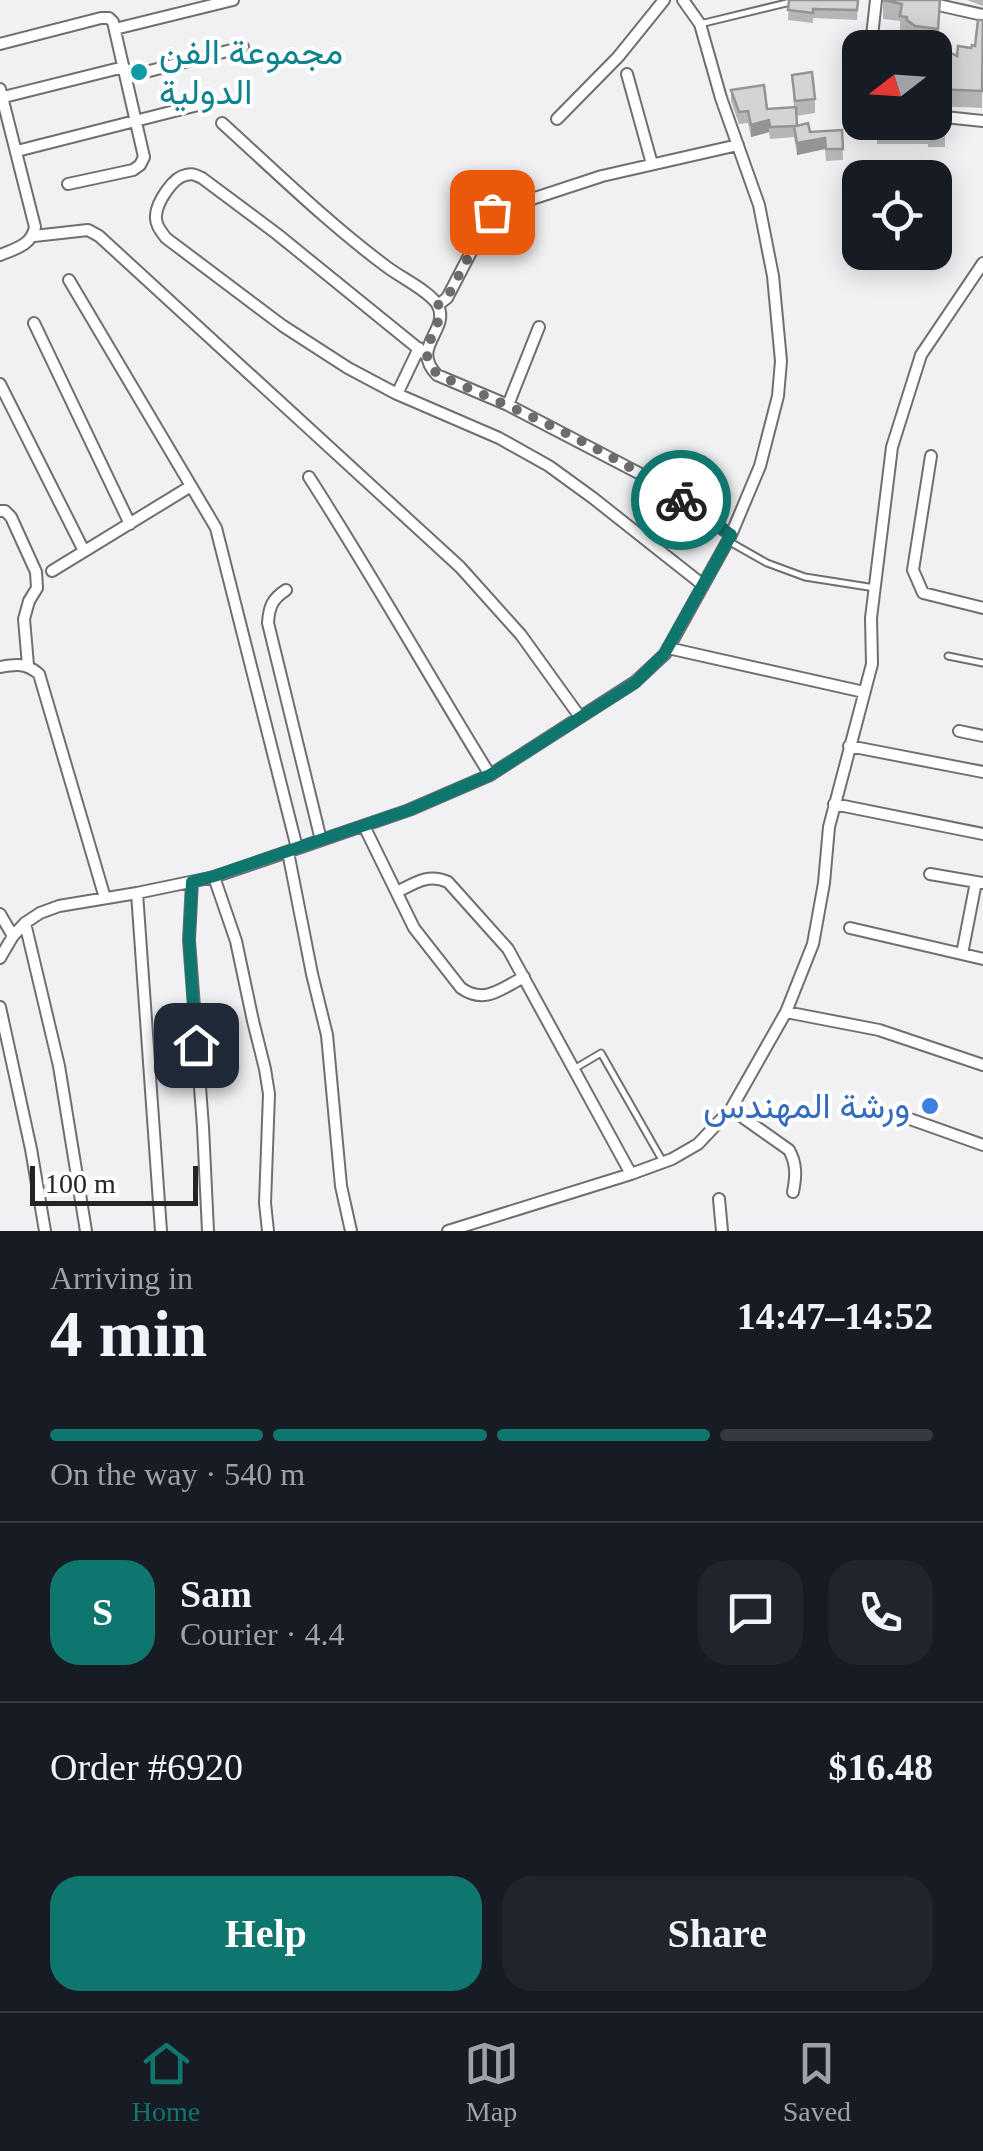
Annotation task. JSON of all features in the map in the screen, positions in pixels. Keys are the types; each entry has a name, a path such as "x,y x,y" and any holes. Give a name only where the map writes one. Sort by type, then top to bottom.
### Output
{"street":[{"path":"115,29 198,4 233,0"},
{"path":"557,120 618,57 664,0"},
{"path":"0,958 13,936 40,913 214,876 409,810 490,775 636,682 668,648 729,538 760,466 778,396 781,361 773,276 760,205 721,98 700,24 683,0"},
{"path":"873,30 876,0"},
{"path":"916,0 983,15"},
{"path":"0,44 101,18 114,22 144,157 133,170 68,184"},
{"path":"0,255 26,244 36,227 1,95 242,47"},
{"path":"627,74 652,164"},
{"path":"16,150 206,103"},
{"path":"952,118 983,121"},
{"path":"222,123 338,227 438,305 440,316 398,394"},
{"path":"438,305 447,298 492,212 602,176 738,145"},
{"path":"703,585 549,466 499,438 348,368 284,326 166,238 158,228 157,208 182,175 202,178 422,351 438,375 508,405 652,480 729,538"},
{"path":"34,236 88,230 100,236 460,567 521,635 580,717"},
{"path":"448,1231 631,1174 698,1144 731,1109 786,1012 812,944 824,883 829,827 872,664 871,618 892,448 921,355 983,263"},
{"path":"69,280 216,528 292,850 312,974 327,1035 341,1186 350,1231"},
{"path":"34,323 130,524"},
{"path":"508,405 539,327"},
{"path":"0,384 84,552"},
{"path":"932,456 913,570 916,582 923,593 983,608"},
{"path":"309,477 490,775"},
{"path":"52,571 191,486"},
{"path":"0,511 11,517 36,572 37,588 24,619 28,665"},
{"path":"286,590 269,608 268,623 322,840"},
{"path":"668,648 864,692"},
{"path":"0,667 28,665 39,674 105,898"},
{"path":"959,731 983,736"},
{"path":"849,746 983,772"},
{"path":"834,804 983,834"},
{"path":"364,826 414,928 461,988 471,996 486,996 524,976"},
{"path":"930,874 979,883 962,954"},
{"path":"214,876 236,941 266,1069 268,1231"},
{"path":"397,892 426,878 448,882 508,949 631,1174"},
{"path":"192,882 189,940 208,1231"},
{"path":"137,894 161,1231"},
{"path":"0,914 13,936"},
{"path":"25,923 60,1066 86,1231"},
{"path":"850,928 983,958"},
{"path":"0,1006 44,1231"},
{"path":"786,1012 879,1030 983,1065"},
{"path":"731,1109 789,1150 797,1175 793,1192"},
{"path":"894,1114 983,1145"},
{"path":"720,1199 722,1231"}],"lane":[{"path":"700,24 799,0"},
{"path":"729,538 767,563 805,577 876,588"},
{"path":"948,656 983,663"},
{"path":"574,1069 601,1053 663,1162"}],"building":[{"path":"789,0 858,0 857,10 813,9 813,13 788,10"},
{"path":"883,0 940,0 938,29 915,26 907,17 900,16 902,4"},
{"path":"978,20 983,20 982,91 952,90 952,54 957,56 958,46 975,46"},
{"path":"812,72 815,99 795,101 792,75"},
{"path":"764,85 767,109 796,107 797,126 808,123 810,132 842,130 843,149 826,149 825,138 797,143 794,126 770,127 769,120 751,125 748,111 739,112 731,90"}],"way so far":[{"path":"492,212 447,298 438,305 440,316 425,354 429,366 438,375 584,443 681,500"}],"place":[{"name":"مجموعة الفن الدولية","path":"139,72"},
{"name":"ورشة المهندس","path":"930,1106"}],"route":[{"path":"196,1045 189,940 192,882 409,810 490,775 636,682 664,654 731,535 681,500"}]}
